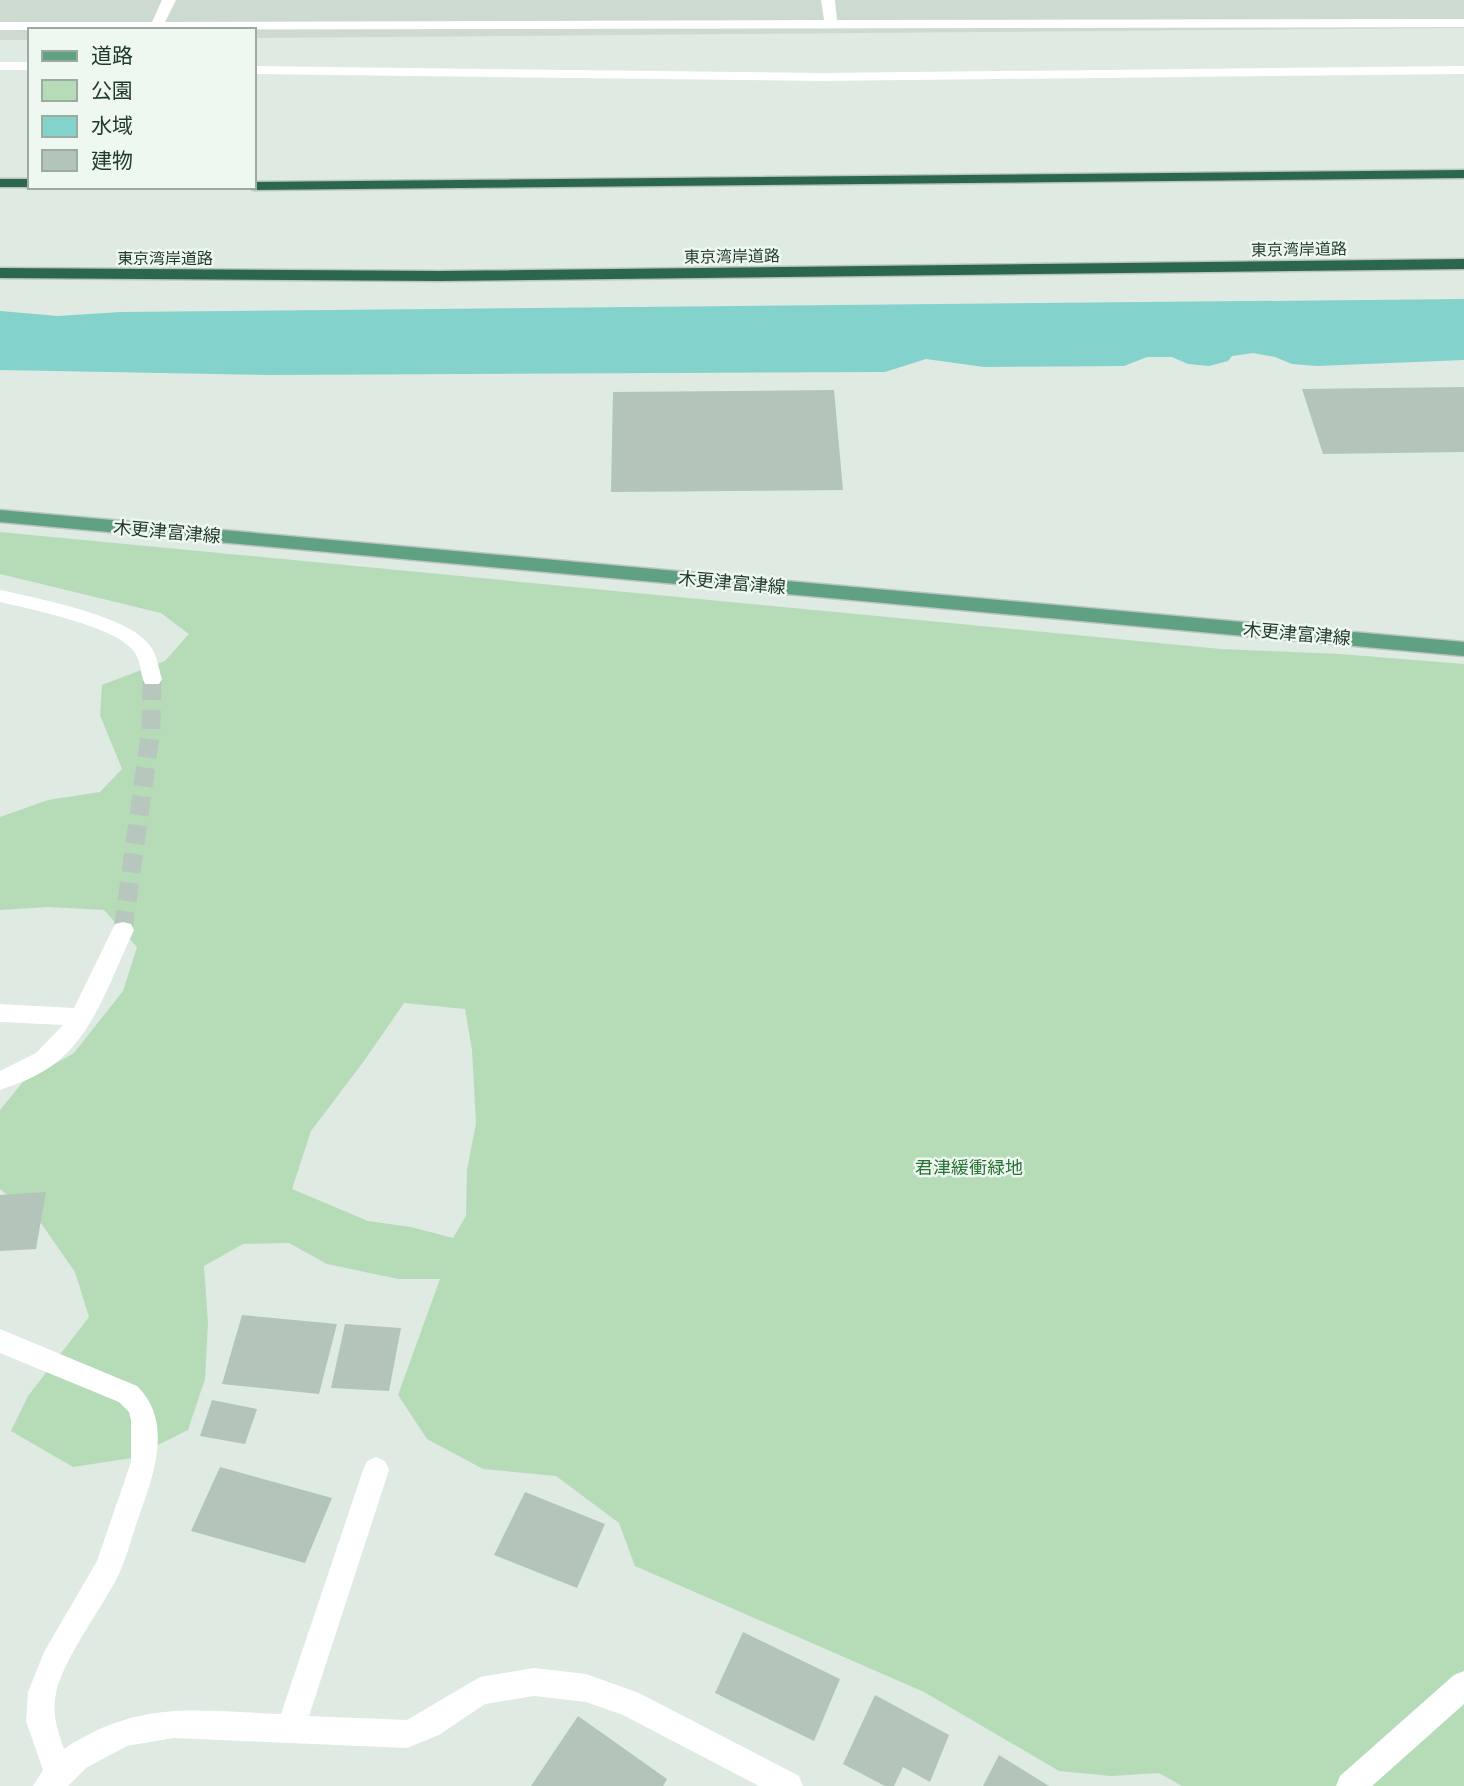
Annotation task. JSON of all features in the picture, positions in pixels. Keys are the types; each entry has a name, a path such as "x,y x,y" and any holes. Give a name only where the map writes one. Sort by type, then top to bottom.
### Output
{"highway":[{"path":"256,186 1464,174"},
{"path":"0,183 28,183"},
{"name":"東京湾岸道路","path":"0,273 454,276 1464,264"}],"main road":[{"name":"木更津富津線","path":"0,516 1464,649"}],"street":[{"path":"156,27 169,0"},
{"path":"828,0 831,25"},
{"path":"0,26 1464,23"},
{"path":"0,66 28,66"},
{"path":"256,70 822,77 1464,69"},
{"path":"0,596 66,612 124,634 142,648 152,679"},
{"path":"0,1081 37,1063 57,1049 79,1018 123,930"},
{"path":"0,1013 35,1013 79,1018"},
{"path":"0,1341 128,1394 139,1405 144,1420 144,1462 108,1568 54,1662 42,1692 40,1721 53,1780"},
{"path":"290,1730 376,1471"},
{"path":"53,1780 76,1758 124,1732 173,1724 407,1734 429,1726 481,1690 534,1682 586,1688 629,1703 789,1786"},
{"path":"1350,1786 1464,1685"}],"shaded area":[{"path":"0,0 1464,0 1464,28 256,38 256,28 28,28 28,40 0,40"}],"green space":[{"name":"君津緩衝緑地","path":"0,532 1221,649 1340,654 1464,664 1464,1786 1182,1786 1159,1773 1111,1776 1059,1771 924,1692 635,1566 619,1523 556,1476 483,1469 427,1439 398,1395 440,1279 398,1279 327,1264 289,1243 243,1244 204,1266 208,1323 205,1379 188,1430 132,1458 73,1467 11,1431 28,1396 89,1317 75,1272 41,1223 0,1189 0,1110 23,1082 74,1053 123,991 137,947 104,910 48,907 0,910 0,817 48,800 100,792 122,769 100,715 102,685 165,661 189,634 161,613 0,574","holes":["404,1003 465,1009 472,1050 476,1123 467,1170 466,1216 453,1238 411,1227 368,1221 292,1189 311,1131"]}],"water":[{"path":"1464,299 1464,360 1317,366 1292,364 1275,357 1253,353 1232,356 1228,361 1209,366 1188,364 1172,357 1147,357 1124,366 984,367 926,359 885,372 271,375 0,370 0,311 58,316 121,312"}],"building":[{"path":"1464,387 1464,452 1323,454 1302,389"},
{"path":"834,390 843,490 611,492 613,392"},
{"path":"46,1192 36,1249 0,1251 0,1195"},
{"path":"242,1315 337,1324 319,1394 222,1384"},
{"path":"345,1324 401,1328 389,1391 331,1388"},
{"path":"212,1400 257,1409 245,1444 200,1436"},
{"path":"220,1467 332,1498 305,1563 191,1531"},
{"path":"525,1492 605,1524 577,1588 494,1555"},
{"path":"743,1632 840,1679 814,1741 715,1693"},
{"path":"875,1695 949,1735 930,1782 903,1767 894,1786 885,1786 843,1764"},
{"path":"578,1716 667,1779 663,1786 531,1786"},
{"path":"999,1755 1049,1786 983,1786"}],"tunnel":[{"path":"123,930 151,729 152,679"}]}
